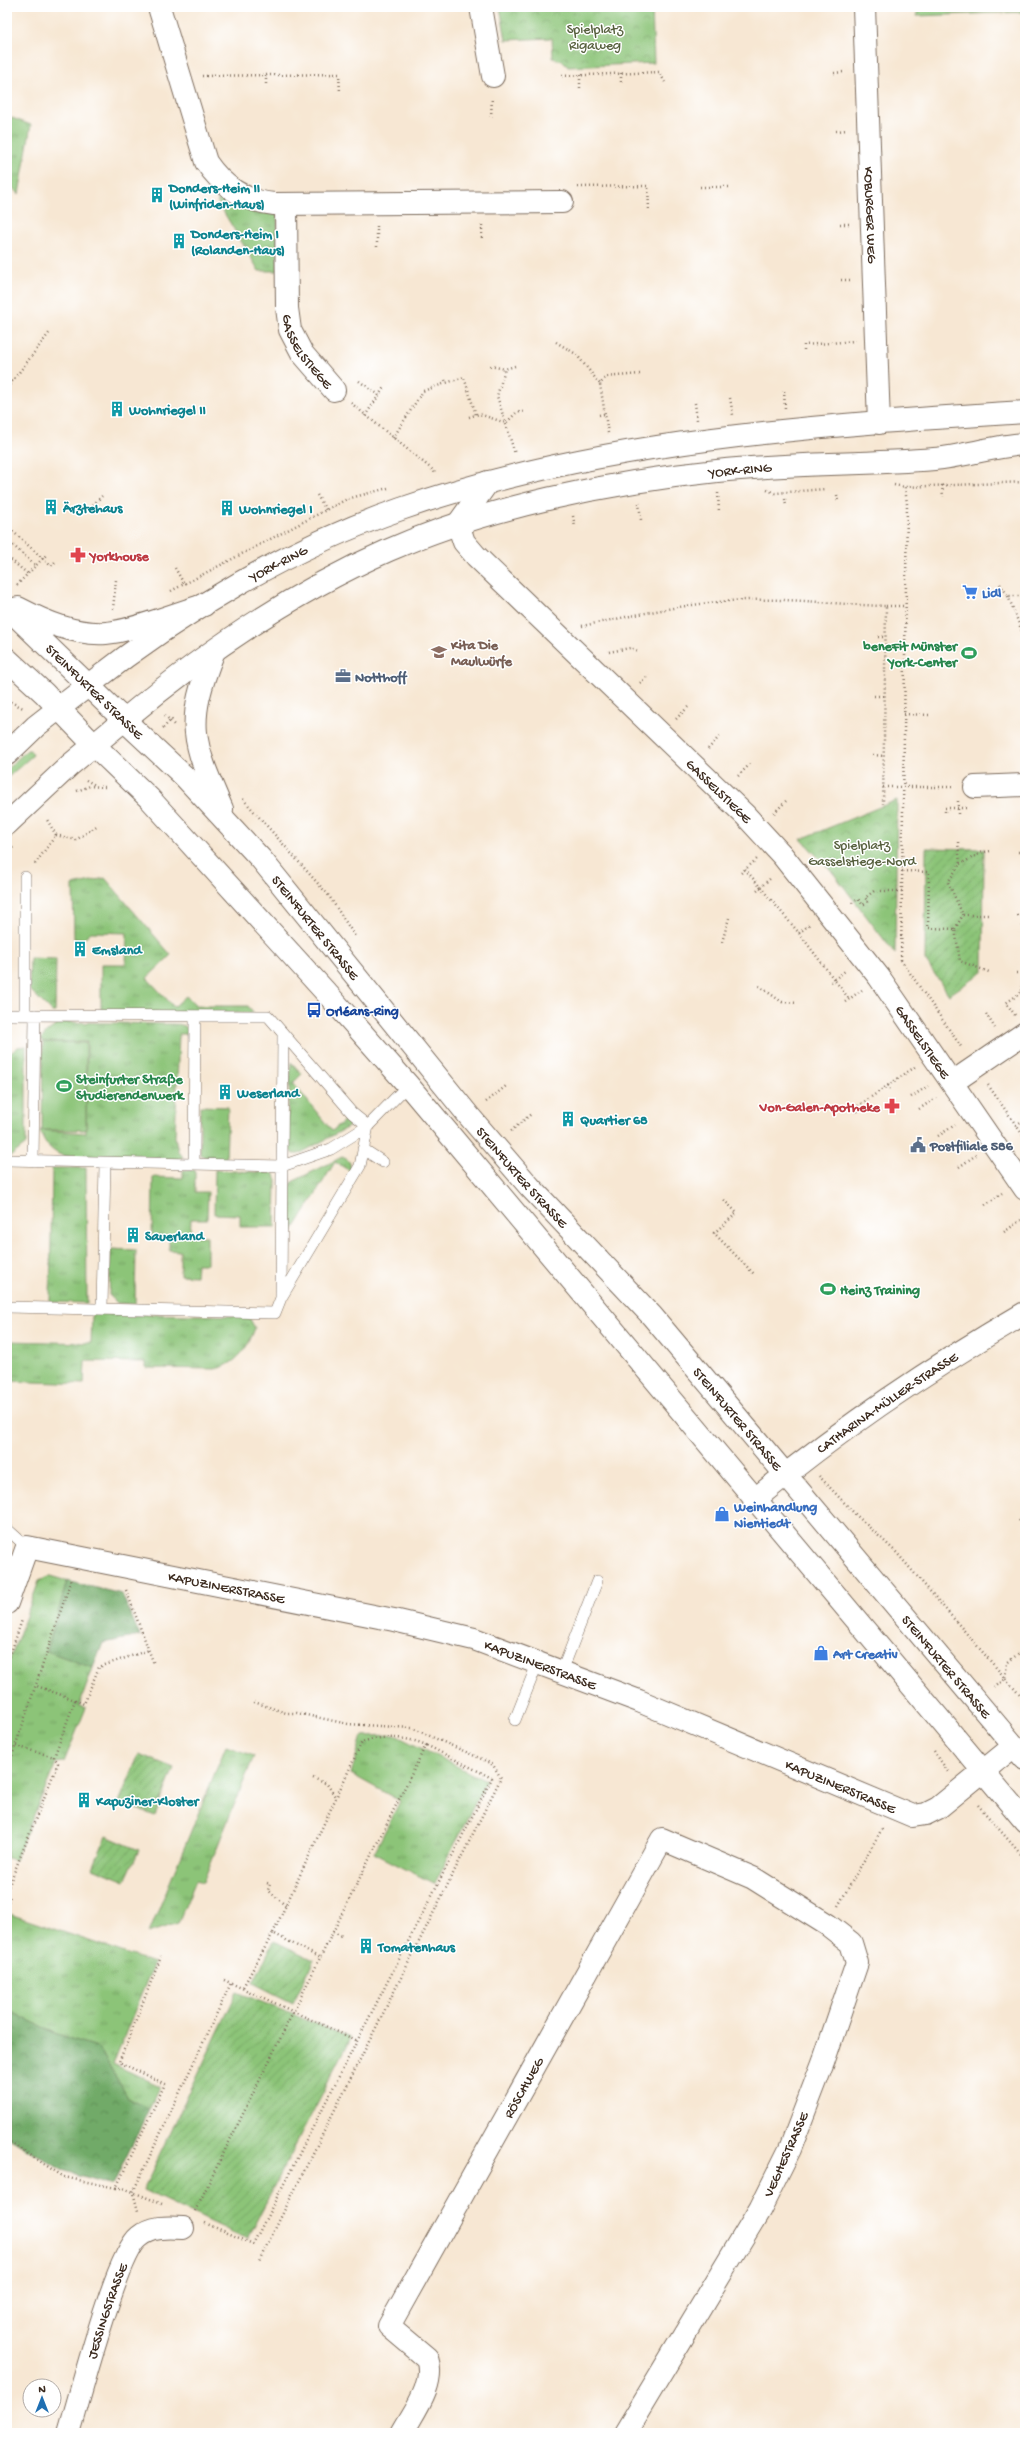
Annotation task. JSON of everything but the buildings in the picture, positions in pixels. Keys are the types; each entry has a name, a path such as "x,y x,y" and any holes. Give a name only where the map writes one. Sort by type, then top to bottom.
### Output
{"main road":[{"path":"159,7 206,162 217,178 231,190 248,198 263,203 286,204 569,194"},
{"path":"481,7 493,76"},
{"name":"KOBURGER WEG","path":"864,7 879,423"},
{"name":"GASSELSTIEGE","path":"286,204 287,308 290,330 302,353 334,390"},
{"name":"YORK-RING","path":"60,708 130,654 204,605 326,539 398,510 488,482 611,455 736,437 879,423 1025,412"},
{"name":"YORK-RING","path":"94,745 214,651 260,620 329,579 390,550 458,524 570,496 683,475 762,466 936,459 1010,445 1025,444"},
{"path":"458,524 488,482"},
{"name":"GASSELSTIEGE","path":"458,524 464,542 476,556 764,834 879,977 1025,1188"},
{"path":"7,603 43,621 71,630 105,633 204,605"},
{"name":"STEINFURTER STRASSE","path":"7,607 90,684 124,720 184,776 228,822 321,931 474,1122 530,1187 652,1316 1019,1753"},
{"path":"214,651 198,694 195,734 201,760 228,822"},
{"name":"STEINFURTER STRASSE","path":"7,659 60,708 119,771 150,799 327,993 408,1085 754,1500 1025,1821"},
{"path":"7,754 36,726 60,708"},
{"path":"7,824 94,745"},
{"path":"975,787 1025,785"},
{"name":"GASSELSTIEGE","path":"953,1082 1025,1033"},
{"name":"CATHARINA-MÜLLER-STRASSE","path":"754,1500 804,1460 956,1353 1025,1313"},
{"path":"16,1608 27,1547"},
{"name":"KAPUZINERSTRASSE","path":"27,1547 394,1620 474,1639 639,1701 893,1809 913,1816 926,1814 951,1799 983,1773 1019,1753"},
{"name":"RÖSCHWEG","path":"402,2433 426,2389 429,2366 427,2358 389,2326 662,1840 754,1878 772,1890"},
{"name":"VEGHESTRASSE","path":"625,2433 728,2266 760,2209 790,2149 856,1969 857,1959 851,1943 828,1925 772,1890"},
{"name":"JESSINGSTRASSE","path":"69,2433 117,2277 130,2246 139,2237 151,2229 191,2222"}],"lane":[{"path":"26,877 33,1161"},
{"path":"7,1015 268,1016 352,1113 368,1126"},
{"path":"194,1164 196,1016"},
{"path":"281,1298 283,1034"},
{"path":"7,1160 105,1164 282,1166 331,1149 368,1126 408,1085"},
{"path":"7,1307 275,1313 281,1298 360,1166 368,1126"},
{"path":"363,1149 383,1162"},
{"path":"102,1308 105,1164"},
{"path":"7,1529 27,1547"},
{"path":"562,1671 597,1581"},
{"path":"515,1720 538,1662"}],"path":[{"path":"446,8 455,7"},
{"path":"9,76 10,65"},
{"path":"562,76 659,72 665,82"},
{"path":"834,72 848,72"},
{"path":"621,73 621,84"},
{"path":"180,76 339,74 340,92"},
{"path":"266,75 266,87"},
{"path":"580,75 580,89"},
{"path":"836,131 850,130"},
{"path":"569,194 648,186 649,209"},
{"path":"700,187 729,188"},
{"path":"840,224 852,224"},
{"path":"841,280 854,280"},
{"path":"7,388 50,332"},
{"path":"804,350 804,346 855,341"},
{"path":"556,342 576,354 600,384 611,455"},
{"path":"490,366 505,369 515,366"},
{"path":"505,369 498,396 506,423 506,432 520,474"},
{"path":"600,384 606,377 640,374"},
{"path":"393,438 424,391 445,382 464,377 476,415"},
{"path":"358,381 379,395"},
{"path":"365,416 385,386"},
{"name":"GASSELSTIEGE","path":"334,390 434,471"},
{"path":"506,423 516,413 525,411"},
{"path":"469,417 479,414 506,423"},
{"path":"600,415 605,414"},
{"path":"901,960 907,499 905,487 1025,482"},
{"path":"942,485 943,497"},
{"path":"317,494 326,510"},
{"path":"837,495 838,501"},
{"path":"93,505 102,496"},
{"path":"785,499 786,506"},
{"path":"7,526 51,566 55,562"},
{"path":"7,540 36,566"},
{"path":"19,583 47,554"},
{"path":"11,560 28,574"},
{"path":"175,568 184,584"},
{"path":"113,614 116,580"},
{"path":"1000,584 1008,596 1025,639"},
{"path":"1008,596 1025,596"},
{"path":"576,627 701,604 745,600 784,600 827,604 906,606"},
{"path":"883,804 886,606"},
{"path":"878,637 886,637"},
{"path":"604,653 630,648 639,651"},
{"path":"639,685 648,675"},
{"path":"874,696 885,696"},
{"path":"7,700 25,709"},
{"path":"676,720 688,707"},
{"path":"904,714 929,715"},
{"path":"708,749 720,736"},
{"path":"873,756 884,756"},
{"path":"738,777 750,764"},
{"path":"83,779 103,788 119,771"},
{"path":"73,793 82,788 97,786"},
{"path":"883,787 975,787"},
{"path":"238,793 329,896 359,944"},
{"path":"773,814 786,801"},
{"path":"958,807 958,815"},
{"path":"944,812 945,808 958,807 968,808 968,812"},
{"path":"40,821 45,816 56,835 76,840 98,825"},
{"path":"26,877 56,835"},
{"path":"958,842 960,864"},
{"path":"7,854 18,843"},
{"path":"964,915 948,882 960,864 983,852 991,851"},
{"path":"1006,1003 1022,992 1023,973 1021,959 1021,924 1024,915 1022,901 1022,865 1024,852 1018,852"},
{"path":"741,873 757,858"},
{"path":"745,869 761,886 799,933 850,999"},
{"path":"902,871 929,872 928,928 955,929"},
{"path":"757,890 773,876"},
{"path":"852,903 858,898 863,905 868,901 865,898 874,891 902,891"},
{"path":"964,915 990,915"},
{"path":"964,915 955,929 960,961 989,972"},
{"path":"1017,915 1024,915"},
{"path":"722,942 729,918"},
{"path":"799,933 812,923"},
{"path":"831,982 847,969"},
{"path":"1016,973 1023,973"},
{"path":"759,986 782,1002 797,1003"},
{"path":"845,1002 862,990"},
{"path":"857,1112 855,1108 933,1054"},
{"path":"888,1085 890,1089"},
{"path":"911,1097 928,1085"},
{"path":"483,1105 506,1086"},
{"path":"919,1109 937,1097"},
{"path":"508,1134 531,1114"},
{"path":"1016,1125 1025,1119"},
{"path":"938,1136 955,1125"},
{"path":"959,1167 976,1155"},
{"path":"985,1205 1003,1193"},
{"path":"724,1200 737,1213 714,1232 754,1274"},
{"path":"1004,1232 1021,1220"},
{"path":"804,1460 856,1515 896,1552 1025,1701"},
{"path":"1018,1520 1025,1528"},
{"path":"117,1565 154,1664"},
{"path":"7,1771 37,1686 71,1580 65,1578"},
{"path":"7,1664 16,1608"},
{"path":"1005,1679 1007,1664 1025,1648"},
{"path":"37,1686 84,1704 99,1667 149,1650"},
{"path":"54,1757 75,1700"},
{"path":"254,1702 286,1712 296,1712 348,1724 412,1728 493,1765 501,1778 258,2263"},
{"path":"243,1987 273,1933 362,1742 371,1739 414,1740 492,1778 253,2244 191,2222 426,1746"},
{"path":"7,1890 58,1763 54,1757 16,1746"},
{"path":"313,1778 327,1784 336,1798"},
{"path":"828,1925 893,1809"},
{"path":"267,1883 270,1884 268,1890 286,1906"},
{"path":"7,1895 10,1896 7,1905"},
{"path":"333,1932 342,1936"},
{"path":"273,1933 320,1958"},
{"path":"116,2188 165,2084 119,2062 161,1957"},
{"path":"224,1980 243,1987 358,2041"},
{"path":"135,2207 133,2192 231,1983"},
{"path":"7,2140 64,2177 116,2188 123,2188 166,2206"}],"green space":[{"name":"Spielplatz Rigaweg","path":"500,7 652,7 654,63 568,67 562,61 553,58 552,38 506,40"},
{"path":"917,7 1025,7 1025,12 917,16"},
{"path":"7,116 31,125 19,194 7,183"},
{"path":"228,196 277,210 278,271 259,271 217,201"},
{"path":"27,750 30,750 33,755 7,778 7,769"},
{"name":"Spielplatz Gasselstiege-Nord","path":"897,800 895,954 834,874 801,839"},
{"path":"926,848 984,849 983,972 949,995 925,960"},
{"path":"105,878 171,955 147,978 174,1007 186,996 197,1006 248,1006 254,1013 101,1012 101,964 126,964 127,933 91,932 84,939 74,939 73,885"},
{"path":"30,958 56,959 55,1012 52,1012 29,989"},
{"path":"61,1022 174,1024 184,1026 189,1030 191,1034 179,1034 175,1137 178,1151 183,1157 179,1159 69,1158 58,1154 47,1145 40,1130 86,1133 87,1042 43,1042 41,1039 48,1031"},
{"name":"Steinfurter Straße Studierendenwerk","path":"43,1042 86,1043 86,1130 42,1130"},
{"path":"26,1046 26,1144 11,1156 7,1156 7,1108 11,1108 11,1076 7,1075 7,1056 18,1047"},
{"path":"291,1062 302,1074 293,1083 332,1131 345,1120 350,1126 299,1154 293,1154 286,1146"},
{"path":"200,1106 228,1107 226,1160 209,1160 200,1154"},
{"path":"342,1157 347,1159 349,1162 350,1171 335,1162 286,1242 286,1197 292,1182"},
{"path":"52,1168 86,1168 87,1303 50,1302"},
{"path":"183,1170 195,1170 195,1192 208,1192 207,1219 191,1219 190,1236 207,1236 207,1264 197,1264 196,1276 180,1275 180,1251 169,1250 169,1238 152,1237 153,1177 183,1178"},
{"path":"215,1170 273,1173 276,1178 275,1227 240,1227 240,1215 214,1214"},
{"path":"111,1249 136,1250 135,1304 117,1303 109,1295"},
{"path":"92,1313 243,1316 250,1319 255,1328 245,1349 235,1360 215,1369 146,1368 146,1362 85,1361 84,1384 7,1381 7,1341 91,1343"},
{"path":"50,1576 67,1581 47,1651 93,1668 79,1706 86,1708 64,1762 56,1763 15,1860 7,1858 7,1667 39,1581"},
{"path":"67,1581 122,1594 140,1636 103,1643 93,1668 47,1651"},
{"path":"395,1735 486,1781 435,1884 374,1853 400,1801 351,1774 362,1736"},
{"path":"226,1746 254,1756 203,1882 196,1880 178,1923 149,1933"},
{"path":"139,1754 174,1768 155,1816 119,1802"},
{"path":"106,1836 139,1850 125,1881 93,1868"},
{"path":"7,1913 154,1963 113,2064 160,2086 149,2109 128,2098 99,2048 57,2034 7,2010"},
{"path":"274,1941 314,1960 293,2003 253,1983"},
{"path":"237,1992 351,2038 247,2239 143,2190"},
{"path":"7,2010 57,2034 99,2048 128,2098 149,2109 113,2185 62,2170 7,2137"}],"place":[{"name":"Donders-Heim II (Winfriden-Haus)","path":"157,195"},
{"name":"Donders-Heim I (Rolanden-Haus)","path":"179,241"},
{"name":"Wohnriegel II","path":"117,409"},
{"name":"Ärztehaus","path":"51,507"},
{"name":"Wohnriegel I","path":"227,508"},
{"name":"Yorkhouse","path":"78,555"},
{"name":"Lidl","path":"970,592"},
{"name":"Kita Die Maulwürfe","path":"439,652"},
{"name":"beneFit Münster York-Center","path":"969,653"},
{"name":"Notthoff","path":"343,676"},
{"name":"Emsland","path":"80,949"},
{"name":"Orléans-Ring","path":"314,1010"},
{"name":"Steinfurter Straße Studierendenwerk","path":"64,1086"},
{"name":"Weserland","path":"225,1092"},
{"name":"Von-Galen-Apotheke","path":"892,1106"},
{"name":"Quartier 68","path":"568,1119"},
{"name":"Postfiliale 586","path":"918,1145"},
{"name":"Sauerland","path":"133,1235"},
{"name":"Heinz Training","path":"828,1289"},
{"name":"Weinhandlung Nientiedt","path":"722,1514"},
{"name":"Art Creativ","path":"821,1653"},
{"name":"Kapuziner-Kloster","path":"84,1800"},
{"name":"Tomatenhaus","path":"366,1946"}]}
